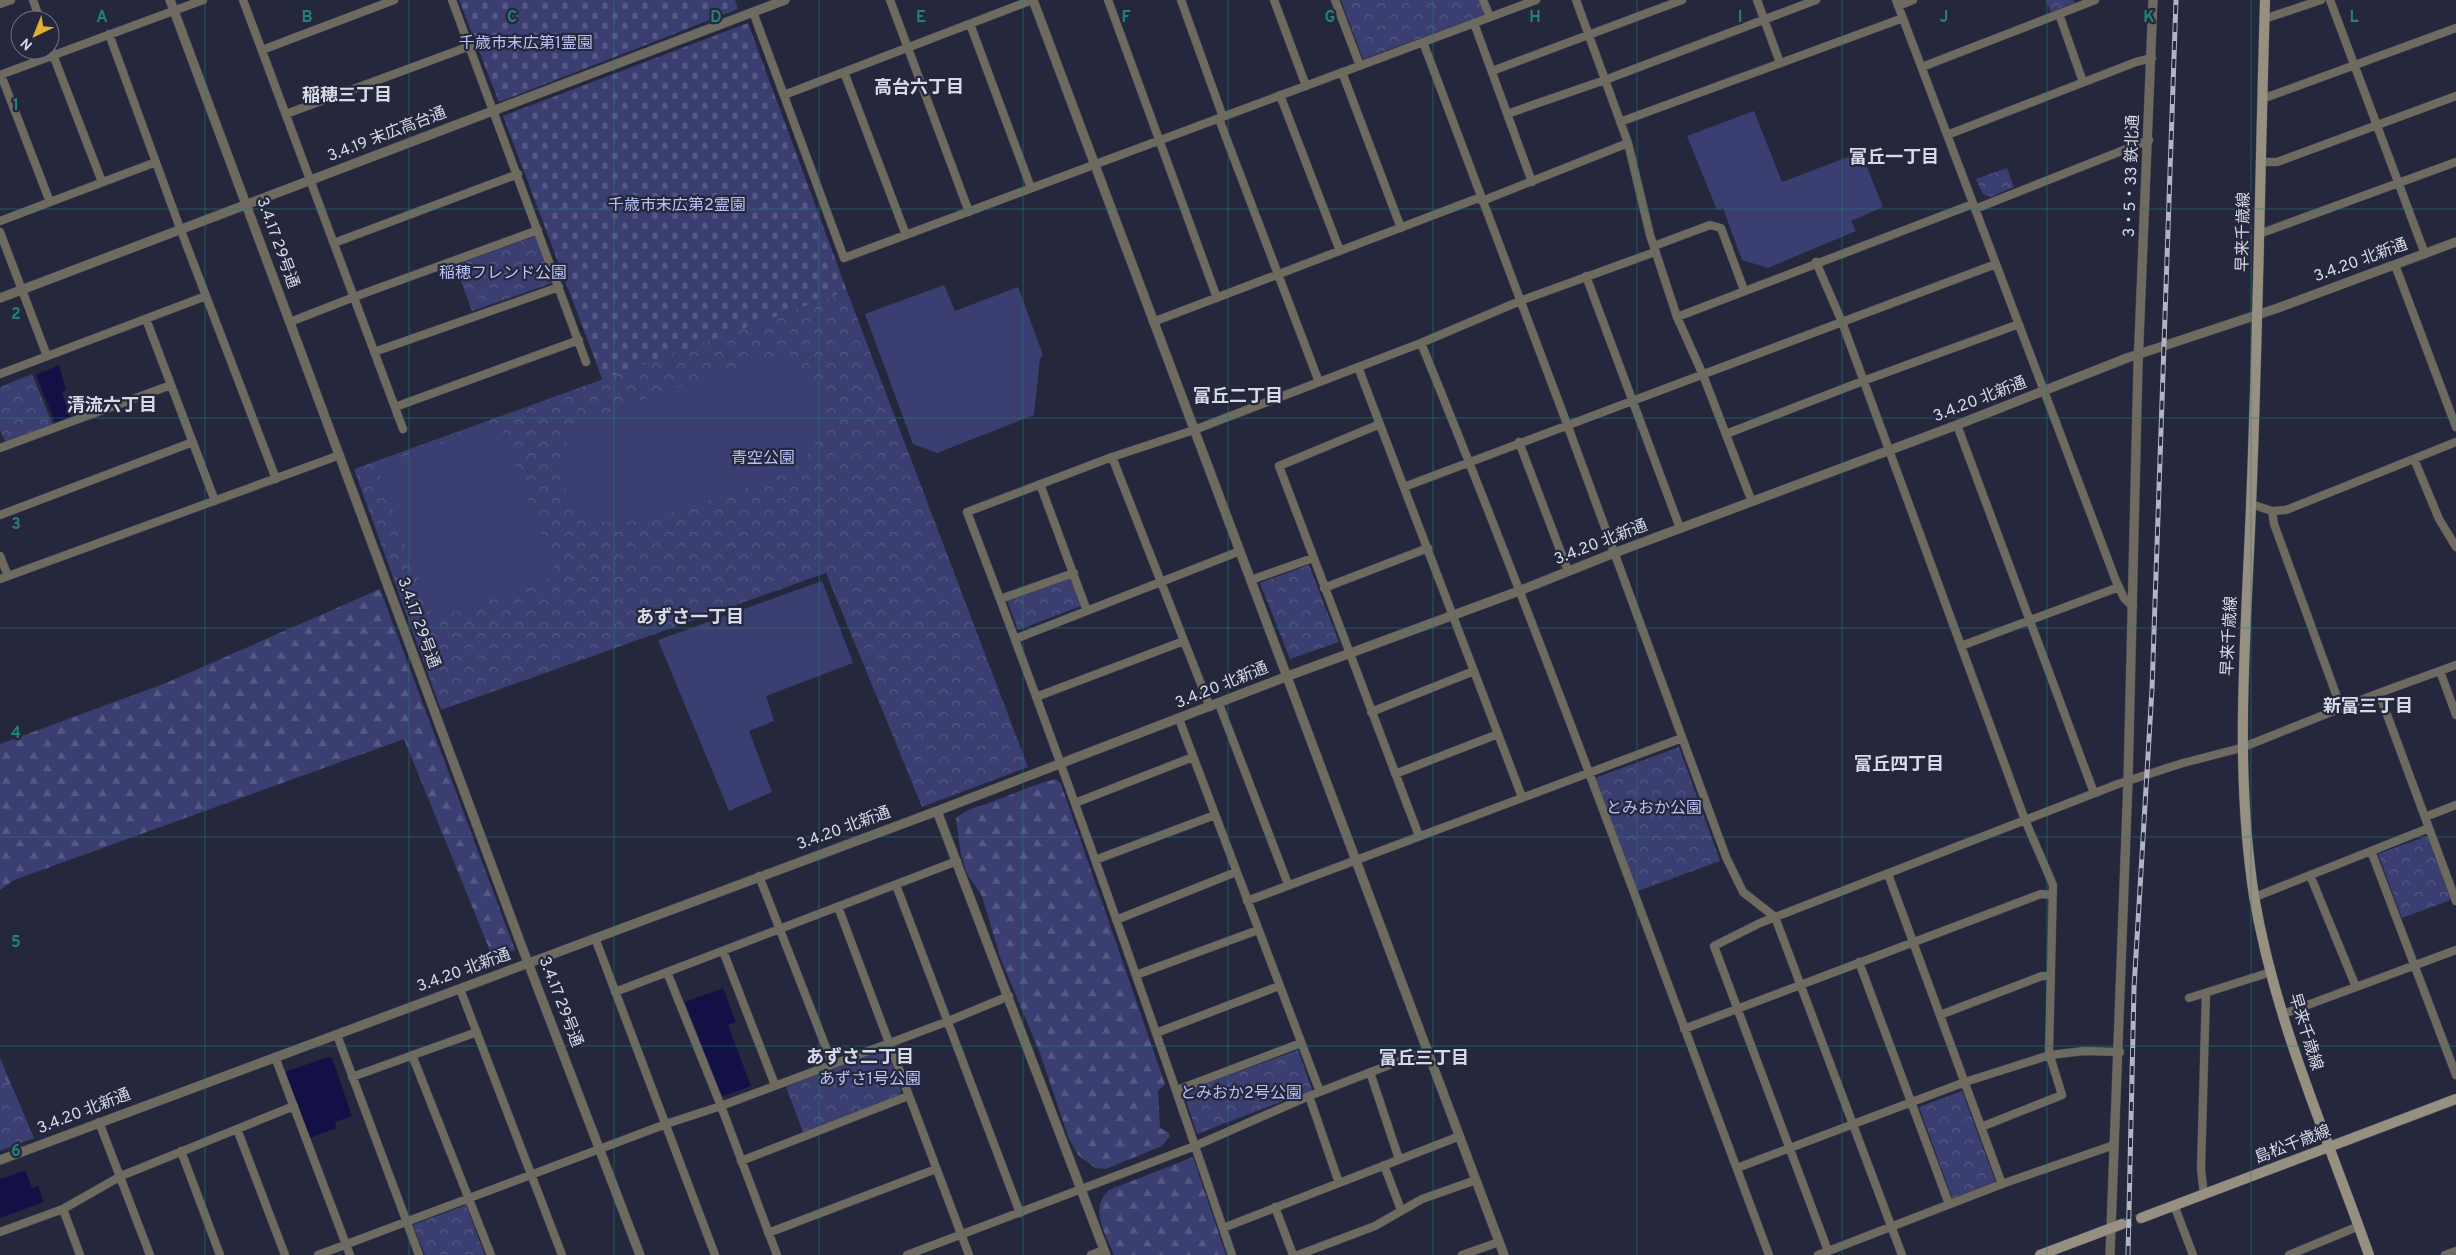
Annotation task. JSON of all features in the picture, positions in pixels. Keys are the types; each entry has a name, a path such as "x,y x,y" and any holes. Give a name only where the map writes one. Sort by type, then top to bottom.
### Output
{"main road":[{"name":"早来千歳線","path":"2265,0 2251,504 2241,711 2246,826 2254,897 2271,972 2283,1014 2301,1074 2369,1255"},
{"name":"島松千歳線","path":"2140,1218 2456,1100"},
{"path":"2040,1255 2122,1224"}],"street":[{"path":"0,4 11,0"},
{"name":"3.4.17 29号通","path":"170,0 529,964 601,1148 640,1255"},
{"path":"60,52 203,0"},
{"path":"243,0 403,429"},
{"path":"262,50 394,0"},
{"path":"452,0 586,362"},
{"name":"3.4.19 末広高台通","path":"0,298 180,228 785,0"},
{"path":"890,0 969,212"},
{"path":"784,95 1033,0 1504,1255"},
{"path":"1108,0 1217,298"},
{"path":"1181,0 1221,118 1319,382"},
{"path":"1274,0 1306,86"},
{"path":"1336,0 1360,66"},
{"path":"1483,0 1490,17"},
{"path":"753,12 844,258 1536,0"},
{"path":"1576,0 1628,144 1655,249 1677,316 1703,374 1752,502"},
{"path":"1492,71 1682,0"},
{"path":"1757,0 1780,63"},
{"path":"1507,114 1605,80 1816,0"},
{"path":"1913,0 1897,3 2119,587 2124,598 2132,607"},
{"path":"1922,67 2095,0"},
{"name":"3・5・33 鉄北通","path":"2110,1255 2119,1052 2140,354 2153,0"},
{"path":"2264,19 2321,0"},
{"path":"2330,0 2425,254"},
{"path":"2058,14 2083,82"},
{"path":"1620,122 1903,18"},
{"path":"1474,23 1532,182"},
{"path":"970,24 1032,188"},
{"path":"2262,99 2354,67 2456,28"},
{"path":"109,34 180,228 276,479"},
{"path":"1423,42 1726,857 1743,892 1775,918 1902,1255"},
{"path":"286,114 470,46"},
{"path":"1947,135 2136,62 2152,58"},
{"path":"40,60 0,75 50,202"},
{"path":"55,60 102,182"},
{"path":"844,72 906,235"},
{"path":"1342,72 1401,228"},
{"path":"1280,96 1340,251"},
{"path":"2260,162 2278,162 2456,96"},
{"path":"1677,316 1816,262 1974,206 2149,140"},
{"path":"1153,322 1401,228 1532,182 1628,144"},
{"path":"0,221 156,162"},
{"path":"2259,234 2456,162"},
{"path":"334,243 518,174"},
{"path":"1232,1255 1075,802 967,512 1112,457 1194,430 1421,343 1710,225 1721,228 1744,290"},
{"path":"290,322 354,296 538,230"},
{"path":"0,232 46,356"},
{"name":"3.4.20 北新通","path":"0,1160 937,811 1288,676 1453,616 2140,354 2257,315 2456,242"},
{"path":"1816,262 1842,322 1890,450 2025,820 2053,885 2050,1055 2062,1095 1981,1127"},
{"path":"1404,487 1566,424 1996,264"},
{"path":"2395,264 2456,428"},
{"path":"1586,276 1680,528"},
{"path":"374,352 559,287"},
{"path":"0,374 206,296"},
{"path":"146,319 215,501"},
{"path":"1726,434 2019,324"},
{"path":"395,407 579,340"},
{"path":"1421,343 1470,461 1769,1255"},
{"path":"1358,367 1522,797"},
{"path":"0,448 171,385"},
{"path":"1380,424 1280,466 1418,836"},
{"path":"1957,425 2094,793"},
{"path":"0,515 193,442"},
{"path":"1519,442 1568,571"},
{"path":"2251,504 2272,511 2286,510 2456,442"},
{"path":"0,556 4,578 340,455"},
{"path":"1112,457 1210,707"},
{"path":"2414,459 2439,519 2456,547"},
{"path":"1040,484 1087,611"},
{"path":"2272,511 2274,524 2341,708"},
{"path":"1324,588 1428,548"},
{"path":"1015,639 1240,551"},
{"path":"1251,580 1313,558"},
{"path":"1000,599 1074,573"},
{"path":"1961,646 2030,622 2119,587"},
{"path":"1036,697 1184,641"},
{"path":"1828,1251 1714,946 1775,918 2094,793 2183,763 2242,748 2379,693 2456,665"},
{"path":"1371,712 1474,671"},
{"path":"2440,671 2456,715"},
{"path":"2379,693 2456,901"},
{"path":"1219,704 1288,884"},
{"path":"1179,719 1320,1092"},
{"path":"1395,774 1498,734"},
{"path":"1247,900 1682,738"},
{"path":"1075,802 1193,757"},
{"path":"2425,817 2456,805"},
{"path":"937,811 1105,1252 1091,1255"},
{"path":"1095,860 1215,816"},
{"path":"2254,897 2429,828"},
{"path":"2371,851 2413,966 2456,1075"},
{"path":"616,992 956,862"},
{"path":"1116,920 1236,872"},
{"path":"1888,874 2002,1184"},
{"path":"2310,875 2356,987"},
{"path":"759,876 832,1063"},
{"path":"896,885 946,1022 1020,1213"},
{"path":"1684,1029 2041,894 2052,895"},
{"path":"838,907 969,1255"},
{"path":"1136,975 1258,930"},
{"path":"595,938 715,1255"},
{"path":"2283,1014 2456,950"},
{"path":"723,951 775,1085"},
{"path":"1859,962 1949,1204"},
{"path":"667,972 721,1106 777,1255"},
{"path":"2189,998 2271,972"},
{"path":"1940,1014 2042,976 2051,976"},
{"path":"1156,1033 1280,986"},
{"path":"460,989 562,1255"},
{"path":"2204,1195 2201,1169 2206,993"},
{"path":"318,1255 601,1148 721,1106 888,1042 946,1022 1009,996"},
{"path":"352,1077 477,1032"},
{"path":"337,1035 419,1255"},
{"path":"1176,1090 1301,1043"},
{"path":"907,1255 1195,1146 1309,1096 1428,1050"},
{"path":"1737,1168 1965,1082 2050,1055 2084,1051 2119,1052"},
{"path":"412,1055 491,1255"},
{"path":"275,1057 350,1255"},
{"path":"1370,1072 1400,1159"},
{"path":"741,1161 908,1096"},
{"path":"1309,1096 1339,1183"},
{"path":"0,1232 63,1209 120,1176 294,1106"},
{"path":"99,1122 150,1255"},
{"path":"237,1129 285,1255"},
{"path":"1222,1228 1460,1136"},
{"path":"1818,1255 2002,1184 2114,1145"},
{"path":"181,1152 220,1255"},
{"path":"1384,1165 1401,1210"},
{"path":"768,1233 936,1169"},
{"path":"1298,1255 1375,1226 1422,1199 1476,1180"},
{"path":"2174,1205 2193,1255"},
{"path":"1275,1207 1293,1255"},
{"path":"63,1209 80,1255"},
{"path":"2289,1255 2359,1226"},
{"path":"1462,1255 1499,1242"},
{"path":"2445,1255 2456,1252"}],"green space":[{"name":"千歳市末広第1霊園","path":"459,0 735,0 738,9 499,102"},
{"path":"1341,0 1479,0 1484,15 1363,59"},
{"path":"2046,0 2073,0 2075,3 2051,12"},
{"name":"千歳市末広第2霊園","path":"748,23 847,291 603,381 503,116"},
{"path":"1754,111 1782,182 1861,152 1883,207 1851,221 1856,231 1768,268 1742,260 1723,208 1717,210 1687,136"},
{"path":"2007,168 2014,187 1990,197 1983,194 1976,179"},
{"name":"稲穂フレンド公園","path":"536,236 552,283 472,311 455,265"},
{"path":"944,285 955,311 1018,287 1043,355 1040,358 1034,415 937,453 913,444 865,314"},
{"name":"青空公園","path":"847,291 1028,767 922,807 826,573 441,710 354,469"},
{"path":"757,362 793,364 822,393 824,419 818,441 800,464 734,493 645,519 618,523 590,520 567,496 561,465 567,442 578,427 625,405"},
{"path":"32,374 53,425 6,443 0,430 0,387"},
{"path":"499,423 557,576 434,619 377,467"},
{"path":"1309,565 1339,642 1290,659 1260,583"},
{"path":"1071,577 1081,606 1018,630 1007,600"},
{"path":"822,581 853,663 766,696 774,721 749,731 772,792 729,811 658,640"},
{"path":"380,589 515,950 493,958 404,739 14,880 0,890 0,744 166,683"},
{"name":"とみおか公園","path":"1679,747 1720,861 1638,891 1595,778"},
{"path":"1056,779 1061,784 1165,1084 1158,1091 1160,1128 1168,1132 1170,1136 1162,1146 1106,1169 1095,1168 1078,1155 1069,1139 1040,1053 1000,957 982,896 967,874 961,855 956,818 973,808 1031,786"},
{"path":"2427,836 2451,900 2402,918 2378,854"},
{"name":"あずさ1号公園","path":"884,1049 888,1052 901,1091 898,1097 803,1132 786,1087"},
{"name":"とみおか2号公園","path":"1298,1050 1312,1090 1197,1134 1183,1092"},
{"path":"0,1058 34,1138 0,1151"},
{"path":"0,1068 33,1136 0,1149"},
{"path":"1962,1091 1996,1183 1953,1200 1919,1107"},
{"path":"1193,1157 1226,1255 1114,1255 1103,1230 1099,1213 1103,1197 1109,1190"},
{"path":"466,1205 485,1255 425,1255 413,1225"}],"shaded area":[{"path":"59,365 66,390 62,393 71,417 55,422 36,375"},
{"path":"723,988 736,1022 728,1025 751,1086 721,1097 685,1002"},
{"path":"328,1057 332,1058 352,1116 335,1122 336,1128 310,1138 285,1072"},
{"path":"25,1170 32,1188 38,1186 44,1202 0,1218 0,1179"}],"tunnel":[{"path":"2122,1224 2141,1218"}],"railway":[{"path":"2128,1255 2134,988 2152,689 2176,0"}],"district":[{"name":"高台六丁目","path":"919,88"},
{"name":"稲穂三丁目","path":"347,96"},
{"name":"富丘一丁目","path":"1894,158"},
{"name":"富丘二丁目","path":"1238,397"},
{"name":"清流六丁目","path":"112,406"},
{"name":"あずさ一丁目","path":"690,618"},
{"name":"新富三丁目","path":"2368,707"},
{"name":"富丘四丁目","path":"1899,765"},
{"name":"あずさ二丁目","path":"860,1058"},
{"name":"富丘三丁目","path":"1424,1059"}]}
